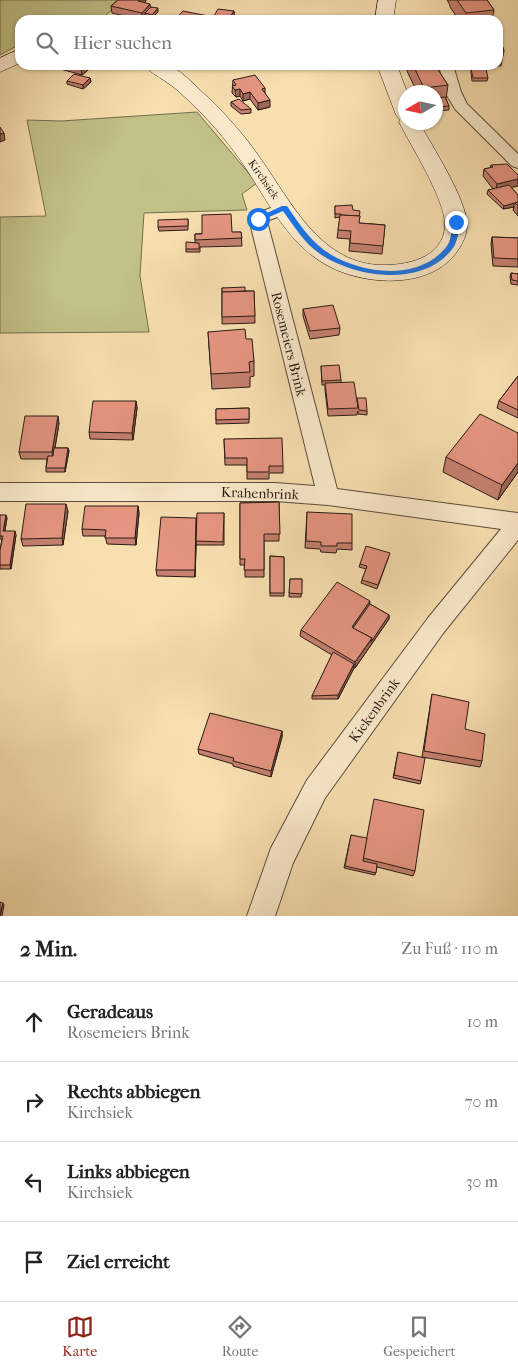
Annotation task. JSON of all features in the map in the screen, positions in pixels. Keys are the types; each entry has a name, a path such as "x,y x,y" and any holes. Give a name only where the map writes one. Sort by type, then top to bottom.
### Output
{"main road":[{"path":"385,15 387,0"},
{"path":"0,66 15,58"},
{"name":"Kirchsiek","path":"162,70 173,77 204,104 241,147 306,238 322,252 344,265 365,271 384,273 410,271 430,265 451,247 456,222 450,203 414,130"},
{"path":"389,70 398,94"}],"street":[{"path":"447,70 453,92 460,106 518,163"},
{"name":"Rosemeiers Brink","path":"284,208 258,219 328,496"},
{"name":"Krahenbrink","path":"0,492 276,492 328,496 518,523"},
{"name":"Kiekenbrink","path":"262,916 281,858 316,789 436,625 518,523"}],"green space":[{"path":"0,0 122,0 106,15 15,15 15,47 0,55"},
{"path":"197,112 257,183 242,194 247,210 144,213 140,276 149,332 0,333 0,217 46,216 27,120 61,121"}],"building":[{"path":"118,0 139,0 150,4 142,13 111,6"},
{"path":"457,0 487,0 494,10 466,13"},
{"path":"151,7 158,8 152,15 145,13"},
{"path":"218,9 234,11 231,15 215,15"},
{"path":"183,11 203,15 179,15"},
{"path":"415,70 438,70 448,85 423,85"},
{"path":"471,70 486,70 488,78 473,78"},
{"path":"74,74 90,78 83,85 67,81"},
{"path":"255,75 265,88 262,89 270,100 258,103 250,92 243,94 240,89 235,90 232,86 236,85 233,80"},
{"path":"443,97 445,97 449,106 443,106"},
{"path":"239,99 251,109 241,110 231,102"},
{"path":"507,164 518,175 518,179 497,184 484,169 493,167 491,165"},
{"path":"509,185 518,195 518,202 504,206 488,190"},
{"path":"352,205 353,210 360,211 359,216 335,214 335,206"},
{"path":"231,214 232,232 241,232 242,238 195,240 195,234 202,234 202,215"},
{"path":"340,215 360,216 359,223 385,225 383,246 350,243 351,231 338,230"},
{"path":"188,219 188,226 158,227 158,220"},
{"path":"492,237 518,238 518,259 494,258"},
{"path":"186,242 199,243 199,249 186,249"},
{"path":"511,273 518,274 518,281 512,280"},
{"path":"245,287 245,291 222,292 222,288"},
{"path":"254,291 255,316 222,317 222,292"},
{"path":"333,305 340,328 310,331 303,309"},
{"path":"245,329 246,339 252,339 254,361 249,362 250,372 211,374 208,332"},
{"path":"339,365 341,380 322,381 321,366"},
{"path":"518,376 518,410 499,401"},
{"path":"354,382 358,408 328,409 325,383"},
{"path":"357,398 366,398 367,411 359,410"},
{"path":"93,401 136,401 132,433 89,432"},
{"path":"249,408 249,419 216,420 216,409"},
{"path":"480,414 518,433 518,463 502,485 446,457"},
{"path":"25,416 58,416 52,452 19,452"},
{"path":"282,438 283,466 269,466 269,472 247,472 247,458 225,458 224,439"},
{"path":"54,448 68,448 65,468 46,468 48,456 53,456"},
{"path":"279,502 280,534 264,534 264,570 244,570 245,559 240,559 240,503"},
{"path":"26,504 66,504 62,538 21,539"},
{"path":"85,506 138,506 135,538 105,538 106,530 82,529"},
{"path":"307,512 352,514 352,543 337,543 337,546 321,546 321,542 306,541"},
{"path":"197,513 224,513 223,542 196,541"},
{"path":"0,515 6,515 3,531 15,531 10,565 0,565 0,550 3,536 0,536"},
{"path":"161,517 196,518 195,570 156,570"},
{"path":"366,546 390,553 378,585 362,580 367,566 360,564"},
{"path":"270,556 284,557 284,593 270,593"},
{"path":"290,579 302,579 302,594 289,593"},
{"path":"337,582 370,601 352,627 372,638 355,662 301,630"},
{"path":"370,604 389,615 371,642 372,638 353,628"},
{"path":"333,652 354,664 338,695 312,696"},
{"path":"432,694 469,702 465,729 485,734 482,761 424,751"},
{"path":"210,713 282,731 271,771 233,761 234,758 198,749"},
{"path":"398,752 425,758 421,781 394,775"},
{"path":"374,799 424,810 415,871 363,858"},
{"path":"351,835 367,838 363,861 377,864 376,873 345,866"},
{"path":"0,902 3,903 0,915"}],"route":[{"path":"258,219 284,208 306,238 322,252 344,265 365,271 384,273 402,272 430,265 451,247 456,222"}]}
